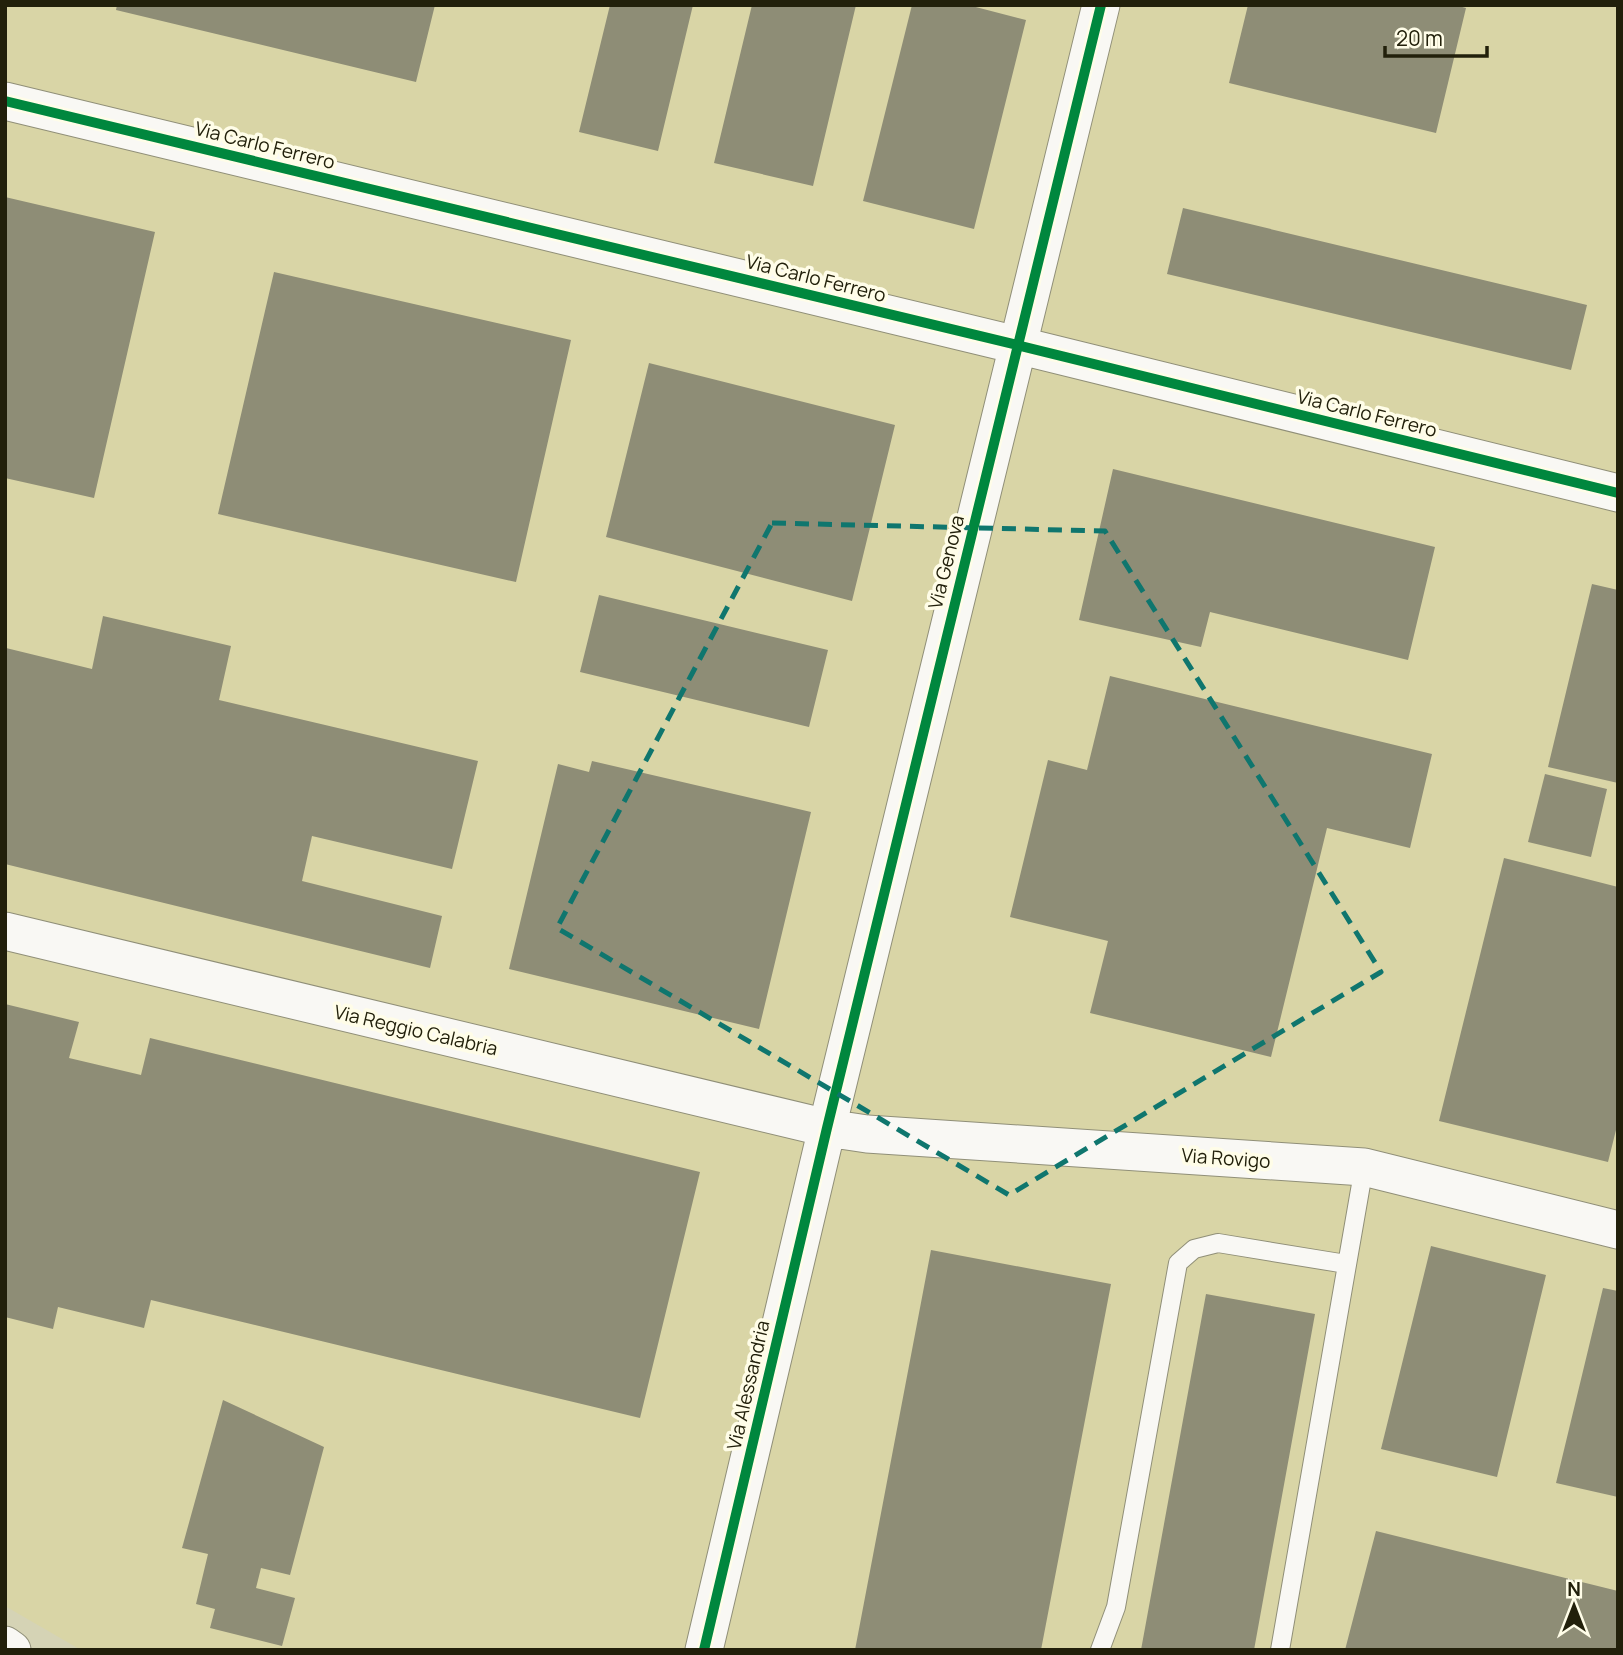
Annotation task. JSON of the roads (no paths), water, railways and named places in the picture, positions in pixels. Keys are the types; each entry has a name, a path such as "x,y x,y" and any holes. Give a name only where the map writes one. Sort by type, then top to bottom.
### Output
{"street":[{"name":"Via Genova","path":"827,1128 1101,5"},
{"name":"Via Carlo Ferrero","path":"5,100 1618,493"},
{"name":"Via Reggio Calabria","path":"5,932 827,1128"},
{"name":"Via Rovigo","path":"827,1128 867,1134 1364,1167 1618,1230"},
{"name":"Via Alessandria","path":"704,1650 827,1128"},
{"path":"5,1645 12,1650"}],"lane":[{"path":"1280,1650 1364,1167"},
{"path":"1100,1650 1116,1607 1178,1263 1195,1249 1218,1244 1346,1264"}]}
